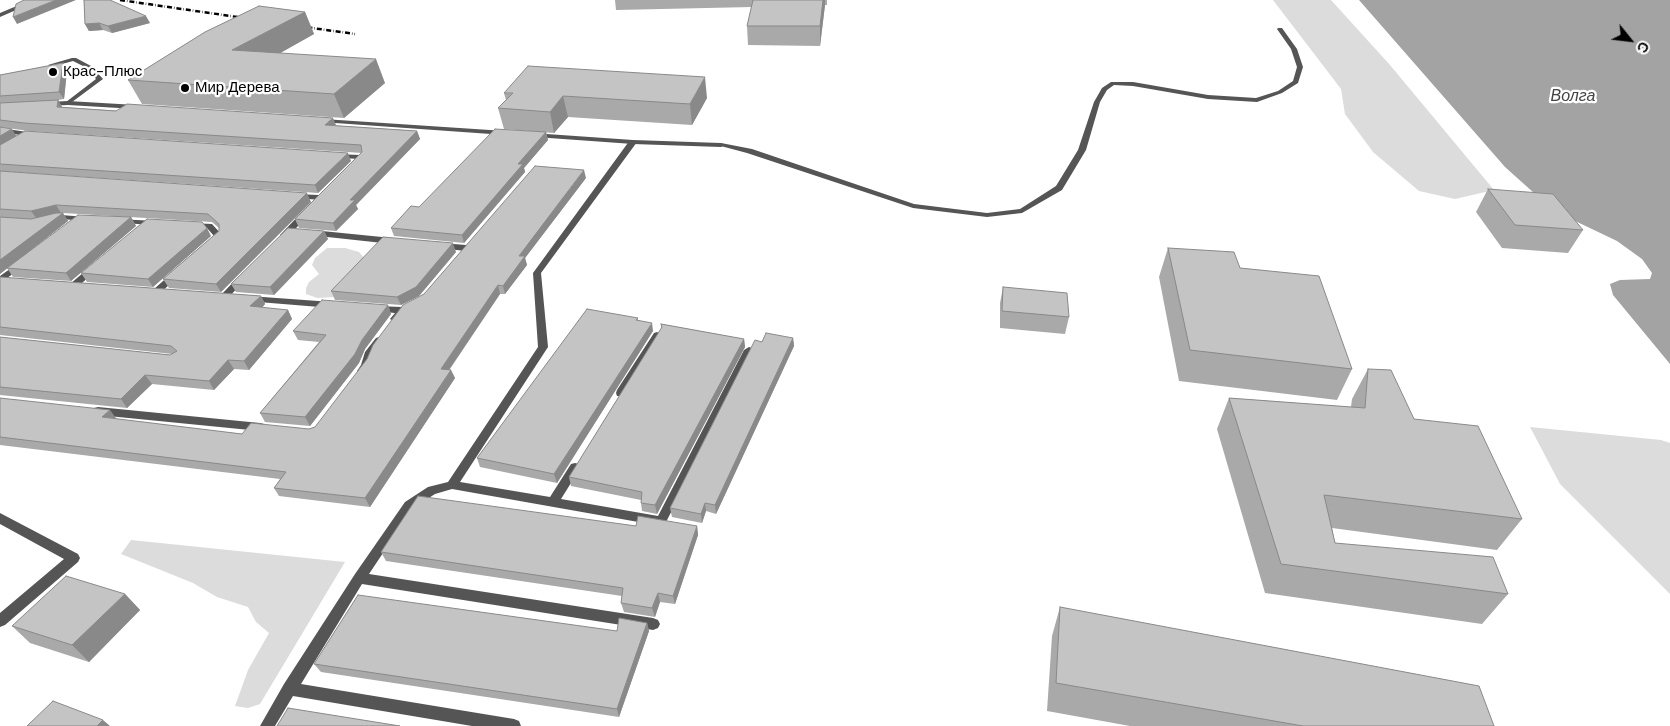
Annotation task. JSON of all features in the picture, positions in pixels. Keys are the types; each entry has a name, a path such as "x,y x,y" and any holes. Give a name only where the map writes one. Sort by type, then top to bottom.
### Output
{"street":[{"path":"0,15 36,0"},
{"path":"524,135 721,146 749,151 913,206 987,215 1022,211 1059,188 1082,150 1097,102 1104,89 1113,83 1133,84 1208,97 1257,100 1280,92 1296,82 1300,67 1294,49 1280,30"},
{"path":"51,65 74,59 89,67 100,79 68,103"},
{"path":"39,105 68,103 147,108"},
{"path":"316,120 514,134"},
{"path":"0,130 38,135"},
{"path":"14,143 29,135"},
{"path":"452,485 543,347 537,273 633,142"},
{"path":"332,155 362,157 355,164"},
{"path":"276,244 334,184"},
{"path":"282,195 321,198"},
{"path":"45,221 61,217 91,219"},
{"path":"66,230 81,218"},
{"path":"110,220 166,223"},
{"path":"141,229 149,222"},
{"path":"183,224 209,226 218,236 205,249"},
{"path":"289,231 397,242"},
{"path":"427,244 466,248"},
{"path":"0,280 30,258"},
{"path":"91,287 68,286 103,260"},
{"path":"156,292 184,267"},
{"path":"250,271 229,298 342,306"},
{"path":"0,280 18,282"},
{"path":"354,380 366,365 370,352 405,308 362,308"},
{"path":"616,402 657,335"},
{"path":"267,726 359,578 409,505 432,490 452,485 665,522 749,350"},
{"path":"88,410 275,428"},
{"path":"554,503 579,461"},
{"path":"0,518 74,558 0,622"},
{"path":"359,578 653,624"},
{"path":"288,690 514,726"}],"shaded area":[{"path":"1273,0 1331,0 1390,65 1494,190 1455,199 1419,191 1373,152 1345,114 1341,89"},
{"path":"327,248 345,248 359,252 366,260 336,297 317,298 306,294 306,288 309,282 319,274 312,265 315,258"},
{"path":"1530,427 1661,440 1670,443 1670,594 1560,484"},
{"path":"131,540 345,562 260,704 248,708 235,706 248,670 269,633 256,622 248,607 217,597 193,583 121,554"}],"water":[{"name":"Волга","path":"1359,0 1670,0 1670,364 1613,295 1610,284 1620,280 1650,279 1652,273 1642,259 1617,241 1571,219 1544,202 1505,167"}],"building":[{"path":"24,0 56,0 13,17 16,4"},
{"path":"84,0 110,0 146,16 108,26 99,23 85,24"},
{"path":"753,0 823,0 820,26 747,26"},
{"path":"259,6 305,12 232,50 376,59 334,94 128,80 205,32"},
{"path":"63,63 59,92 0,96 0,75"},
{"path":"528,66 705,77 690,104 563,96 550,112 498,108 513,93 504,93"},
{"path":"58,100 57,107 116,111 127,104 333,118 325,125 417,131 350,200 355,200 333,223 295,219 362,152 361,145 0,120 0,103"},
{"path":"0,127 12,129 0,136"},
{"path":"495,129 546,132 518,164 523,164 462,235 391,228 411,206 419,207"},
{"path":"25,131 348,153 315,185 0,164 0,145"},
{"path":"535,166 584,170 519,256 525,256 503,286 498,285 441,369 451,370 365,498 274,488 286,472 0,437 0,398 110,410 102,417 242,434 251,423 309,429 315,427 367,359 373,345 403,305 424,294"},
{"path":"0,171 307,193 216,284 163,279 219,231 219,224 208,214 56,205 31,211 0,209"},
{"path":"1488,189 1553,194 1583,230 1515,225"},
{"path":"63,213 0,260 0,217 31,219"},
{"path":"78,215 131,217 66,273 7,268"},
{"path":"147,219 202,222 207,228 148,279 81,273"},
{"path":"288,228 324,231 270,287 231,284"},
{"path":"383,237 453,243 416,287 397,297 331,291"},
{"path":"1168,248 1234,252 1240,268 1319,276 1352,369 1190,350"},
{"path":"0,277 261,296 250,306 288,310 244,361 228,360 209,381 145,375 121,399 0,387 0,337 170,355 177,351 171,346 0,327"},
{"path":"1003,287 1067,293 1069,317 1002,311"},
{"path":"322,300 388,305 362,340 355,354 305,417 260,413 326,335 293,331"},
{"path":"587,309 638,318 636,320 652,323 554,474 477,458"},
{"path":"661,324 744,339 655,505 641,503 642,492 569,477 662,327"},
{"path":"766,333 793,338 715,505 705,503 701,514 670,508 755,340 762,342"},
{"path":"1368,369 1391,370 1414,419 1478,426 1522,519 1324,495 1335,543 1493,557 1508,594 1281,564 1229,398 1365,408"},
{"path":"418,496 636,526 638,516 697,526 673,596 658,593 652,608 621,603 623,588 381,552"},
{"path":"66,576 125,594 72,645 12,626"},
{"path":"358,595 617,631 619,618 647,623 617,709 314,664"},
{"path":"1060,607 1479,686 1494,726 1303,726 1056,683"},
{"path":"53,701 103,720 97,726 27,726"},
{"path":"288,708 400,726 277,726"}],"railway":[{"path":"120,0 251,19"},
{"path":"298,26 355,34"}],"place":[{"name":"Крас-Плюс","path":"53,72"},
{"name":"Мир Дерева","path":"185,88"}]}
